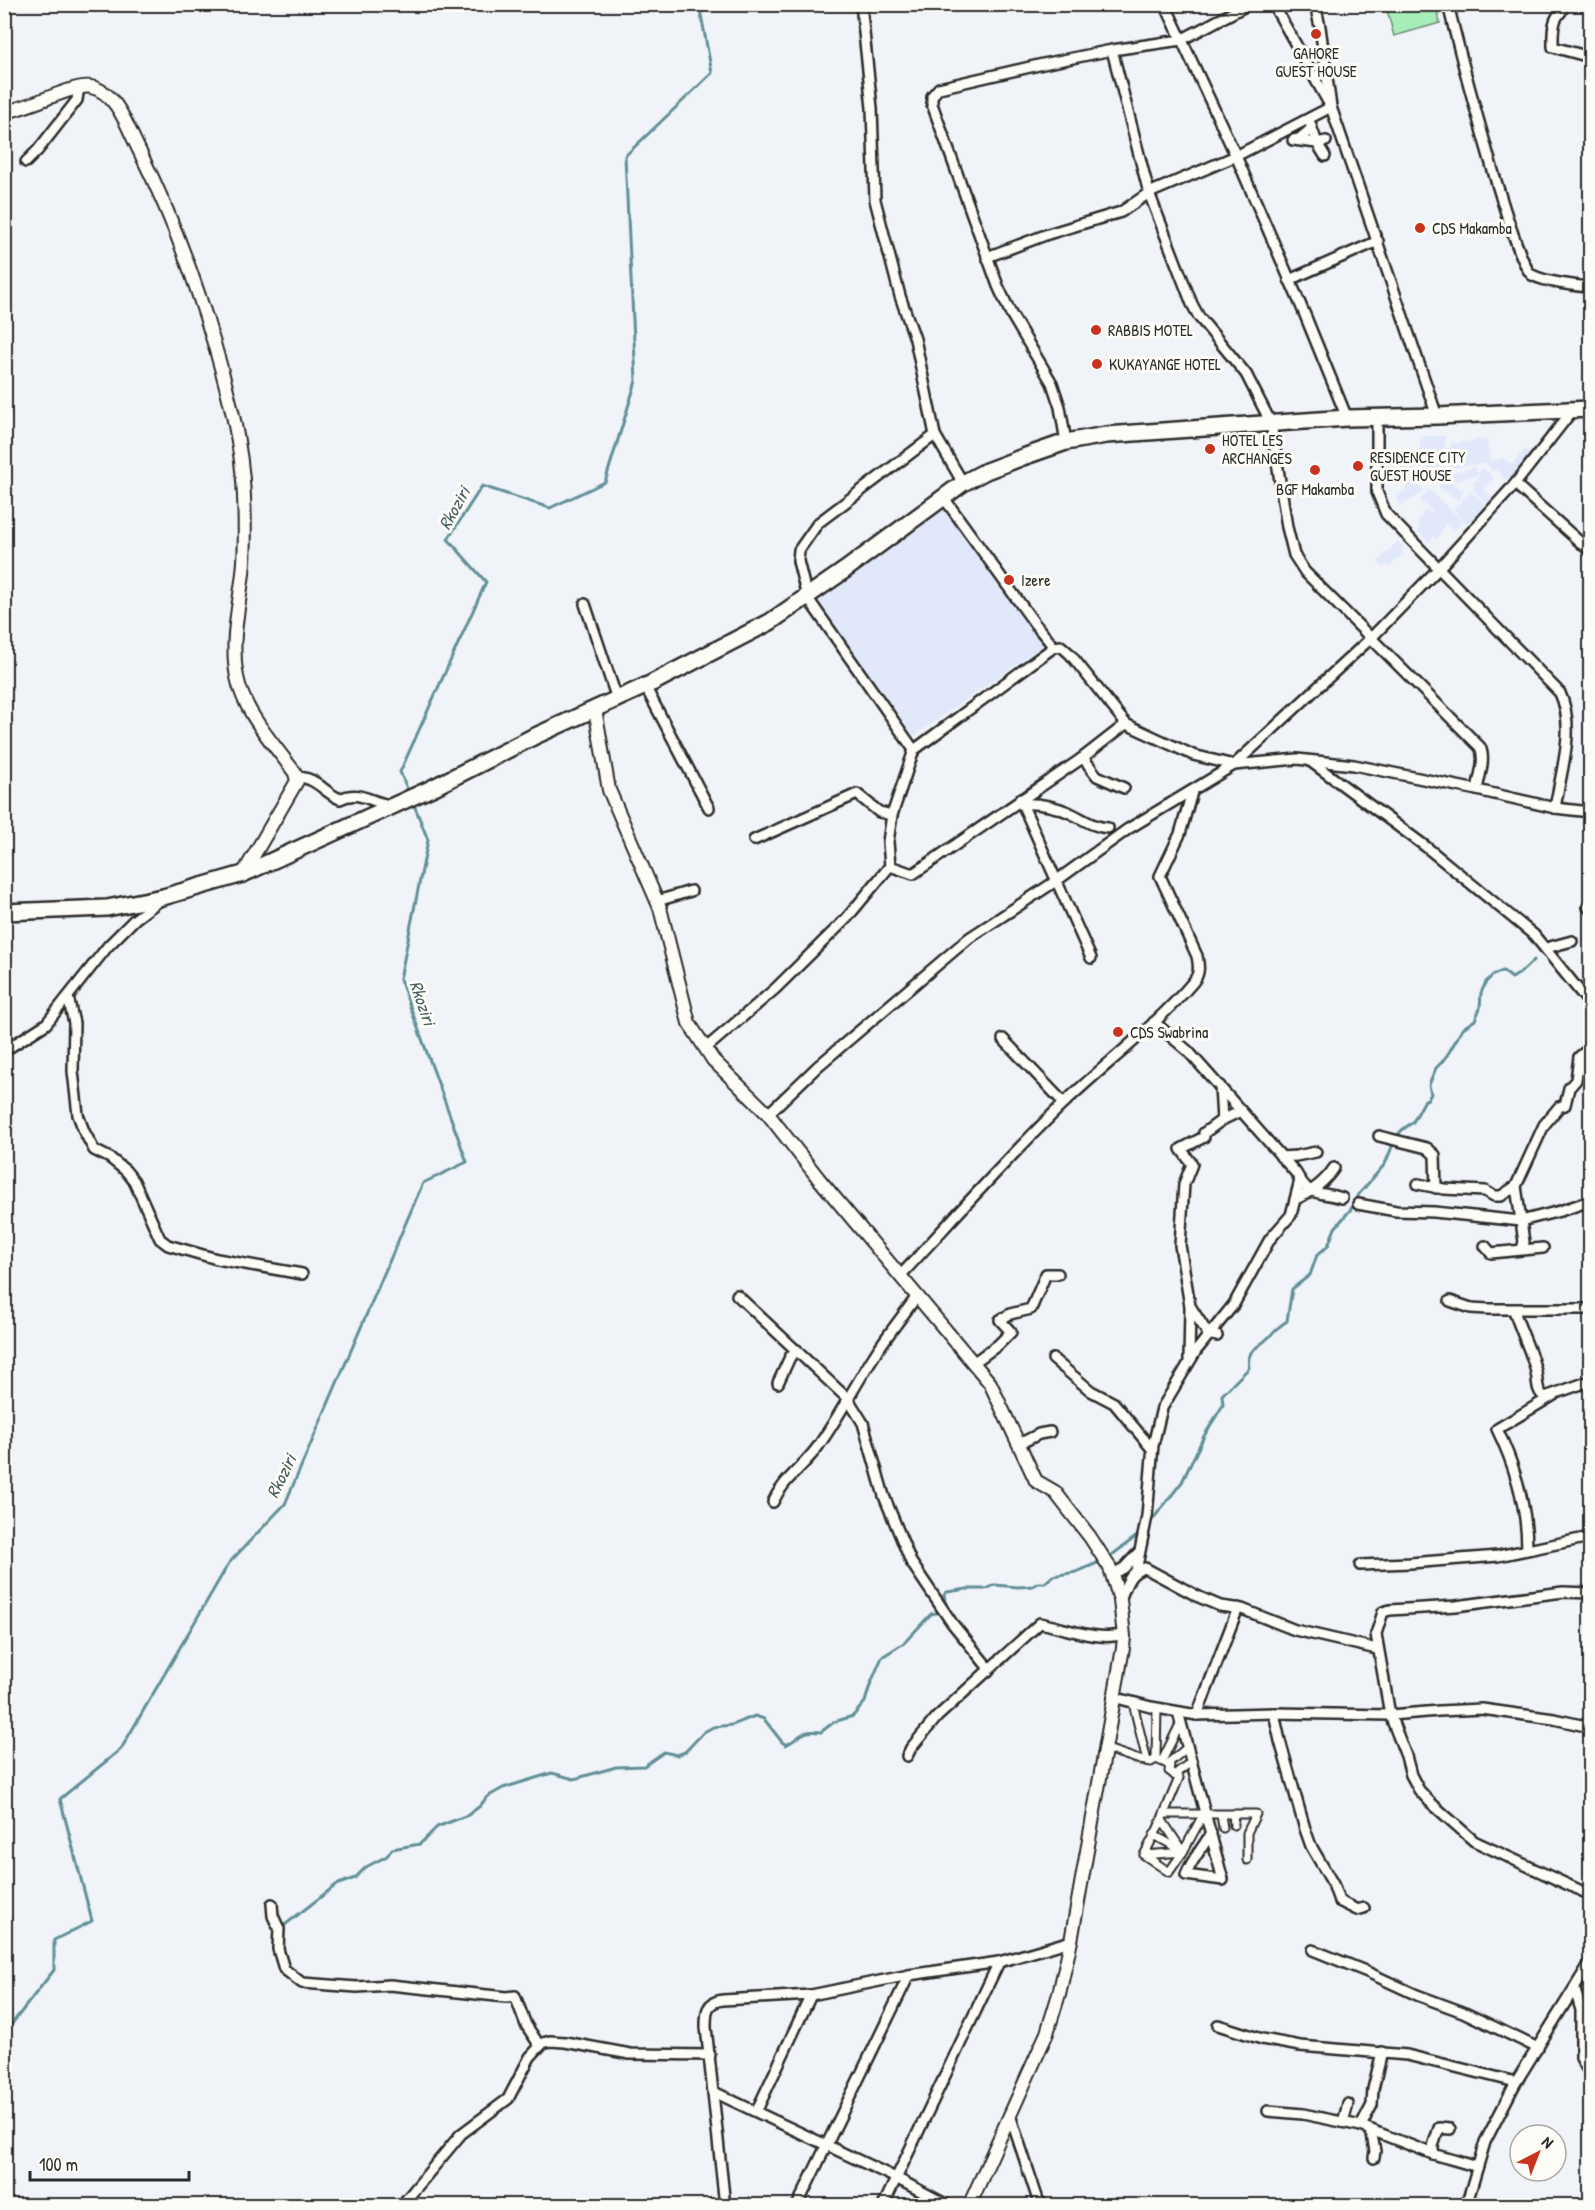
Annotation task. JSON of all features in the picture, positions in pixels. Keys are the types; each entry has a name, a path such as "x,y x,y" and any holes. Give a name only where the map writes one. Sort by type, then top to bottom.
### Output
{"main road":[{"path":"4,912 107,908 164,897 243,874 432,788 533,737 697,661 770,622 963,483 986,471 1066,442 1106,435 1347,418 1590,409"}],"street":[{"path":"861,4 873,119 875,200 900,296 915,339 935,435 963,483"},
{"path":"1165,4 1236,156 1347,418"},
{"path":"1066,442 1060,407 1052,383 1011,314 998,286 932,104 933,94 939,88 1112,50 1181,40 1249,4"},
{"path":"1273,4 1331,107 1437,416"},
{"path":"1315,4 1331,107"},
{"path":"1448,4 1509,225 1525,267 1531,275 1570,285 1590,287"},
{"path":"1564,4 1563,12 1556,18 1553,47 1590,57"},
{"path":"1112,50 1149,193 1195,310 1246,374 1271,423 1287,527 1294,555 1305,572 1480,747 1482,751 1477,790"},
{"path":"4,112 32,105 79,87 90,86 106,94 117,108 171,216 202,302 223,373 237,432 244,494 246,544 236,619 234,658 237,679 246,705 296,777 296,783 243,874"},
{"path":"26,162 77,100 79,87"},
{"path":"987,257 1048,234 1121,212 1149,193 1236,156 1331,107"},
{"path":"1309,118 1311,129 1321,142 1325,156"},
{"path":"1311,129 1299,139 1293,140 1321,142"},
{"path":"1289,280 1378,241"},
{"path":"768,1113 818,1066 969,938 1056,881 1128,829 1234,765 1371,638 1438,569 1515,484 1572,411"},
{"path":"1377,417 1377,492 1386,514 1560,693 1567,708 1568,727 1556,808"},
{"path":"914,750 807,597 798,561 799,550 804,540 818,524 935,435"},
{"path":"1515,484 1590,551"},
{"path":"944,498 1054,647"},
{"path":"585,604 617,699"},
{"path":"705,1048 776,989 846,919 890,866 888,842 892,814 914,750 1054,647 1061,646 1070,654 1126,724 1193,755 1234,765 1297,759 1354,765 1556,808 1590,812"},
{"path":"645,686 709,808"},
{"path":"595,709 609,790 657,901 689,1023 713,1060 768,1113 819,1179 990,1383 1036,1481 1055,1492 1102,1555 1113,1574 1120,1600 1124,1634 1071,1941 1047,2034 969,2205"},
{"path":"890,866 913,874 1021,802 1126,724"},
{"path":"1081,759 1084,759 1097,776 1124,788"},
{"path":"1310,761 1425,846 1534,935 1590,1004"},
{"path":"296,777 306,777 322,786 330,795 340,799 350,794 358,794 380,804 400,803"},
{"path":"901,1275 972,1197 1064,1103 1154,1022 1195,980 1199,970 1197,956 1160,876 1180,834 1192,792"},
{"path":"754,840 857,794 879,812 892,814"},
{"path":"1021,802 1068,812 1095,826 1108,828"},
{"path":"1021,802 1091,958"},
{"path":"657,901 691,891"},
{"path":"4,1051 39,1030 108,946 135,919 164,897"},
{"path":"1546,948 1572,941"},
{"path":"68,997 74,1023 78,1115 84,1131 94,1150 110,1158 134,1181 160,1239 168,1245 217,1259 303,1274"},
{"path":"1154,1022 1188,1051 1310,1192"},
{"path":"1003,1040 1064,1103"},
{"path":"1418,1184 1436,1188 1485,1191 1494,1196 1501,1196 1516,1186 1544,1125 1559,1107 1565,1105 1569,1088 1576,1080 1579,1058 1590,1048"},
{"path":"1220,1086 1222,1120"},
{"path":"1193,1360 1190,1306 1180,1245 1184,1184 1192,1164 1181,1149 1204,1137 1204,1133 1222,1120 1241,1111"},
{"path":"1379,1136 1427,1148 1435,1155 1436,1188"},
{"path":"1281,1157 1316,1152"},
{"path":"1296,1199 1310,1192 1334,1168"},
{"path":"1136,1571 1147,1516 1152,1449 1156,1425 1162,1408 1193,1360 1234,1304 1270,1239 1292,1215 1300,1180"},
{"path":"1516,1186 1524,1242 1522,1250"},
{"path":"1310,1192 1325,1192 1342,1198"},
{"path":"1358,1204 1396,1211 1434,1212 1521,1221 1590,1201"},
{"path":"1485,1246 1491,1253 1543,1248"},
{"path":"973,1363 998,1345 1011,1332 1000,1320 1010,1314 1031,1310 1046,1274 1058,1274"},
{"path":"737,1294 848,1399 863,1424 884,1496 911,1562 952,1623 987,1666 988,1671"},
{"path":"773,1502 787,1479 813,1454 830,1430 876,1353 917,1296"},
{"path":"1449,1301 1471,1308 1590,1309"},
{"path":"1190,1306 1213,1335"},
{"path":"1514,1310 1520,1332 1534,1364 1541,1395 1545,1397 1554,1395 1590,1381"},
{"path":"778,1383 790,1358 797,1350"},
{"path":"1053,1359 1091,1391 1114,1403 1152,1449"},
{"path":"1527,1549 1520,1492 1497,1429 1554,1395"},
{"path":"1019,1444 1039,1434 1050,1432"},
{"path":"1360,1565 1498,1556 1590,1537"},
{"path":"1113,1574 1124,1568 1139,1552"},
{"path":"1120,1600 1131,1574 1145,1568 1220,1606 1238,1608 1295,1630 1377,1649"},
{"path":"1590,1593 1563,1592 1456,1606 1390,1610 1383,1612 1376,1634 1390,1715 1411,1775 1430,1802 1474,1841 1590,1895"},
{"path":"1197,1715 1238,1608"},
{"path":"907,1756 927,1727 1040,1623 1083,1634 1116,1636 1124,1634"},
{"path":"1113,1697 1157,1708 1180,1717 1274,1713 1390,1715 1482,1709 1554,1719 1590,1727"},
{"path":"1133,1703 1148,1761"},
{"path":"1157,1708 1162,1761"},
{"path":"1274,1713 1311,1846 1340,1901 1358,1910 1364,1908"},
{"path":"1180,1717 1205,1815 1211,1833 1223,1881 1186,1875 1189,1864 1202,1850 1211,1833"},
{"path":"1162,1761 1180,1717"},
{"path":"1104,1748 1151,1762 1162,1761 1188,1747"},
{"path":"1144,1856 1179,1778 1168,1771 1170,1765 1162,1761"},
{"path":"1174,1775 1192,1761"},
{"path":"1233,1814 1234,1825"},
{"path":"1163,1817 1256,1814 1247,1833 1247,1860"},
{"path":"1144,1856 1169,1872 1205,1815"},
{"path":"1221,1815 1223,1828"},
{"path":"1163,1817 1182,1851"},
{"path":"1154,1835 1182,1851"},
{"path":"1144,1856 1182,1851"},
{"path":"272,1905 273,1916 279,1929 278,1949 284,1969 302,1983 357,1987 390,1985 506,1998 515,1996 526,2025 540,2046"},
{"path":"725,2205 706,2011 716,2001 811,1995 909,1975 999,1962 1071,1941"},
{"path":"1313,1950 1433,2002 1463,2012 1538,2048"},
{"path":"883,2205 999,1962"},
{"path":"1466,2205 1485,2142 1516,2082 1590,1963"},
{"path":"797,2205 909,1975"},
{"path":"1575,1990 1581,2010 1581,2058 1590,2074"},
{"path":"757,2110 811,1995"},
{"path":"1218,2025 1262,2039 1299,2046 1407,2055 1516,2082"},
{"path":"400,2205 461,2134 508,2099 530,2057 540,2046 550,2041 630,2054 710,2055"},
{"path":"1361,2126 1372,2105 1373,2089 1382,2052"},
{"path":"714,2092 757,2110 950,2205"},
{"path":"1343,2122 1348,2104"},
{"path":"1268,2111 1303,2114 1361,2126 1433,2154 1478,2167"},
{"path":"1010,2115 1038,2200 1044,2205"},
{"path":"1433,2154 1439,2128 1450,2129"},
{"path":"1371,2130 1374,2158"}],"shaded area":[{"path":"1420,436 1445,436 1444,477 1425,476 1425,467 1432,467 1432,456 1420,456"},
{"path":"1486,439 1490,462 1503,458 1512,464 1525,449 1534,456 1509,483 1497,470 1492,471 1487,463 1449,468 1447,449 1451,448 1450,444"},
{"path":"1396,453 1409,454 1409,459 1416,460 1415,480 1387,479 1388,459 1396,459"},
{"path":"1475,467 1477,473 1484,468 1494,479 1483,489 1495,501 1489,506 1473,489 1475,487 1472,484 1479,477 1478,475 1454,481 1452,473 1462,470 1463,474 1464,470"},
{"path":"1444,477 1464,491 1458,500 1438,487"},
{"path":"1417,480 1424,492 1401,506 1395,497"},
{"path":"1429,490 1463,521 1453,531 1442,521 1445,526 1436,540 1434,536 1429,542 1417,531 1421,527 1417,523 1425,510 1436,515 1420,500"},
{"path":"1470,493 1486,506 1467,524 1453,509"},
{"path":"942,502 1044,645 914,736 812,597"},
{"path":"1398,541 1404,547 1400,550 1403,553 1389,567 1386,564 1383,567 1378,561"}],"green space":[{"path":"1404,5 1435,5 1440,23 1394,36 1387,10"}],"waterway":[{"name":"Rkoziri","path":"409,793 400,772 486,582 448,539 482,486 550,508 605,482 636,381 625,156 712,73 699,4"},
{"name":"Rkoziri","path":"4,2044 7,2030 54,1970 54,1940 92,1921 60,1799 121,1749 229,1563 285,1504 423,1183 467,1162 400,979 428,840 413,802"},
{"path":"1149,1524 1182,1482 1204,1436 1223,1405 1222,1395 1249,1368 1251,1353 1287,1321 1292,1289 1310,1275 1317,1255 1328,1246 1335,1228 1351,1209 1359,1194 1385,1164 1396,1137 1413,1122 1425,1100 1428,1099 1431,1094 1429,1085 1436,1068 1445,1059 1463,1028 1475,1020 1486,982 1493,975 1503,971 1512,978 1534,960"},
{"path":"1108,1558 1141,1533"},
{"path":"945,1607 944,1595 947,1592 986,1589 995,1585 1033,1586 1045,1583 1053,1576 1076,1572 1102,1561"},
{"path":"281,1928 336,1885 355,1878 366,1867 387,1856 392,1849 420,1844 437,1827 468,1815 487,1797 503,1788 552,1773 574,1779 616,1767 644,1766 664,1752 677,1755 685,1752 704,1732 713,1727 732,1725 755,1716 764,1719 786,1745 805,1733 821,1732 834,1722 853,1716 865,1702 882,1657 904,1643 931,1614 941,1612"}],"place":[{"name":"GAHORE GUEST HOUSE","path":"1316,34"},
{"name":"CDS Makamba","path":"1420,228"},
{"name":"RABBIS MOTEL","path":"1096,330"},
{"name":"KUKAYANGE HOTEL","path":"1097,364"},
{"name":"HOTEL LES ARCHANGES","path":"1210,449"},
{"name":"RESIDENCE CITY GUEST HOUSE","path":"1358,466"},
{"name":"BGF Makamba","path":"1315,470"},
{"name":"Izere","path":"1009,580"},
{"name":"CDS Swabrina","path":"1118,1032"}]}
